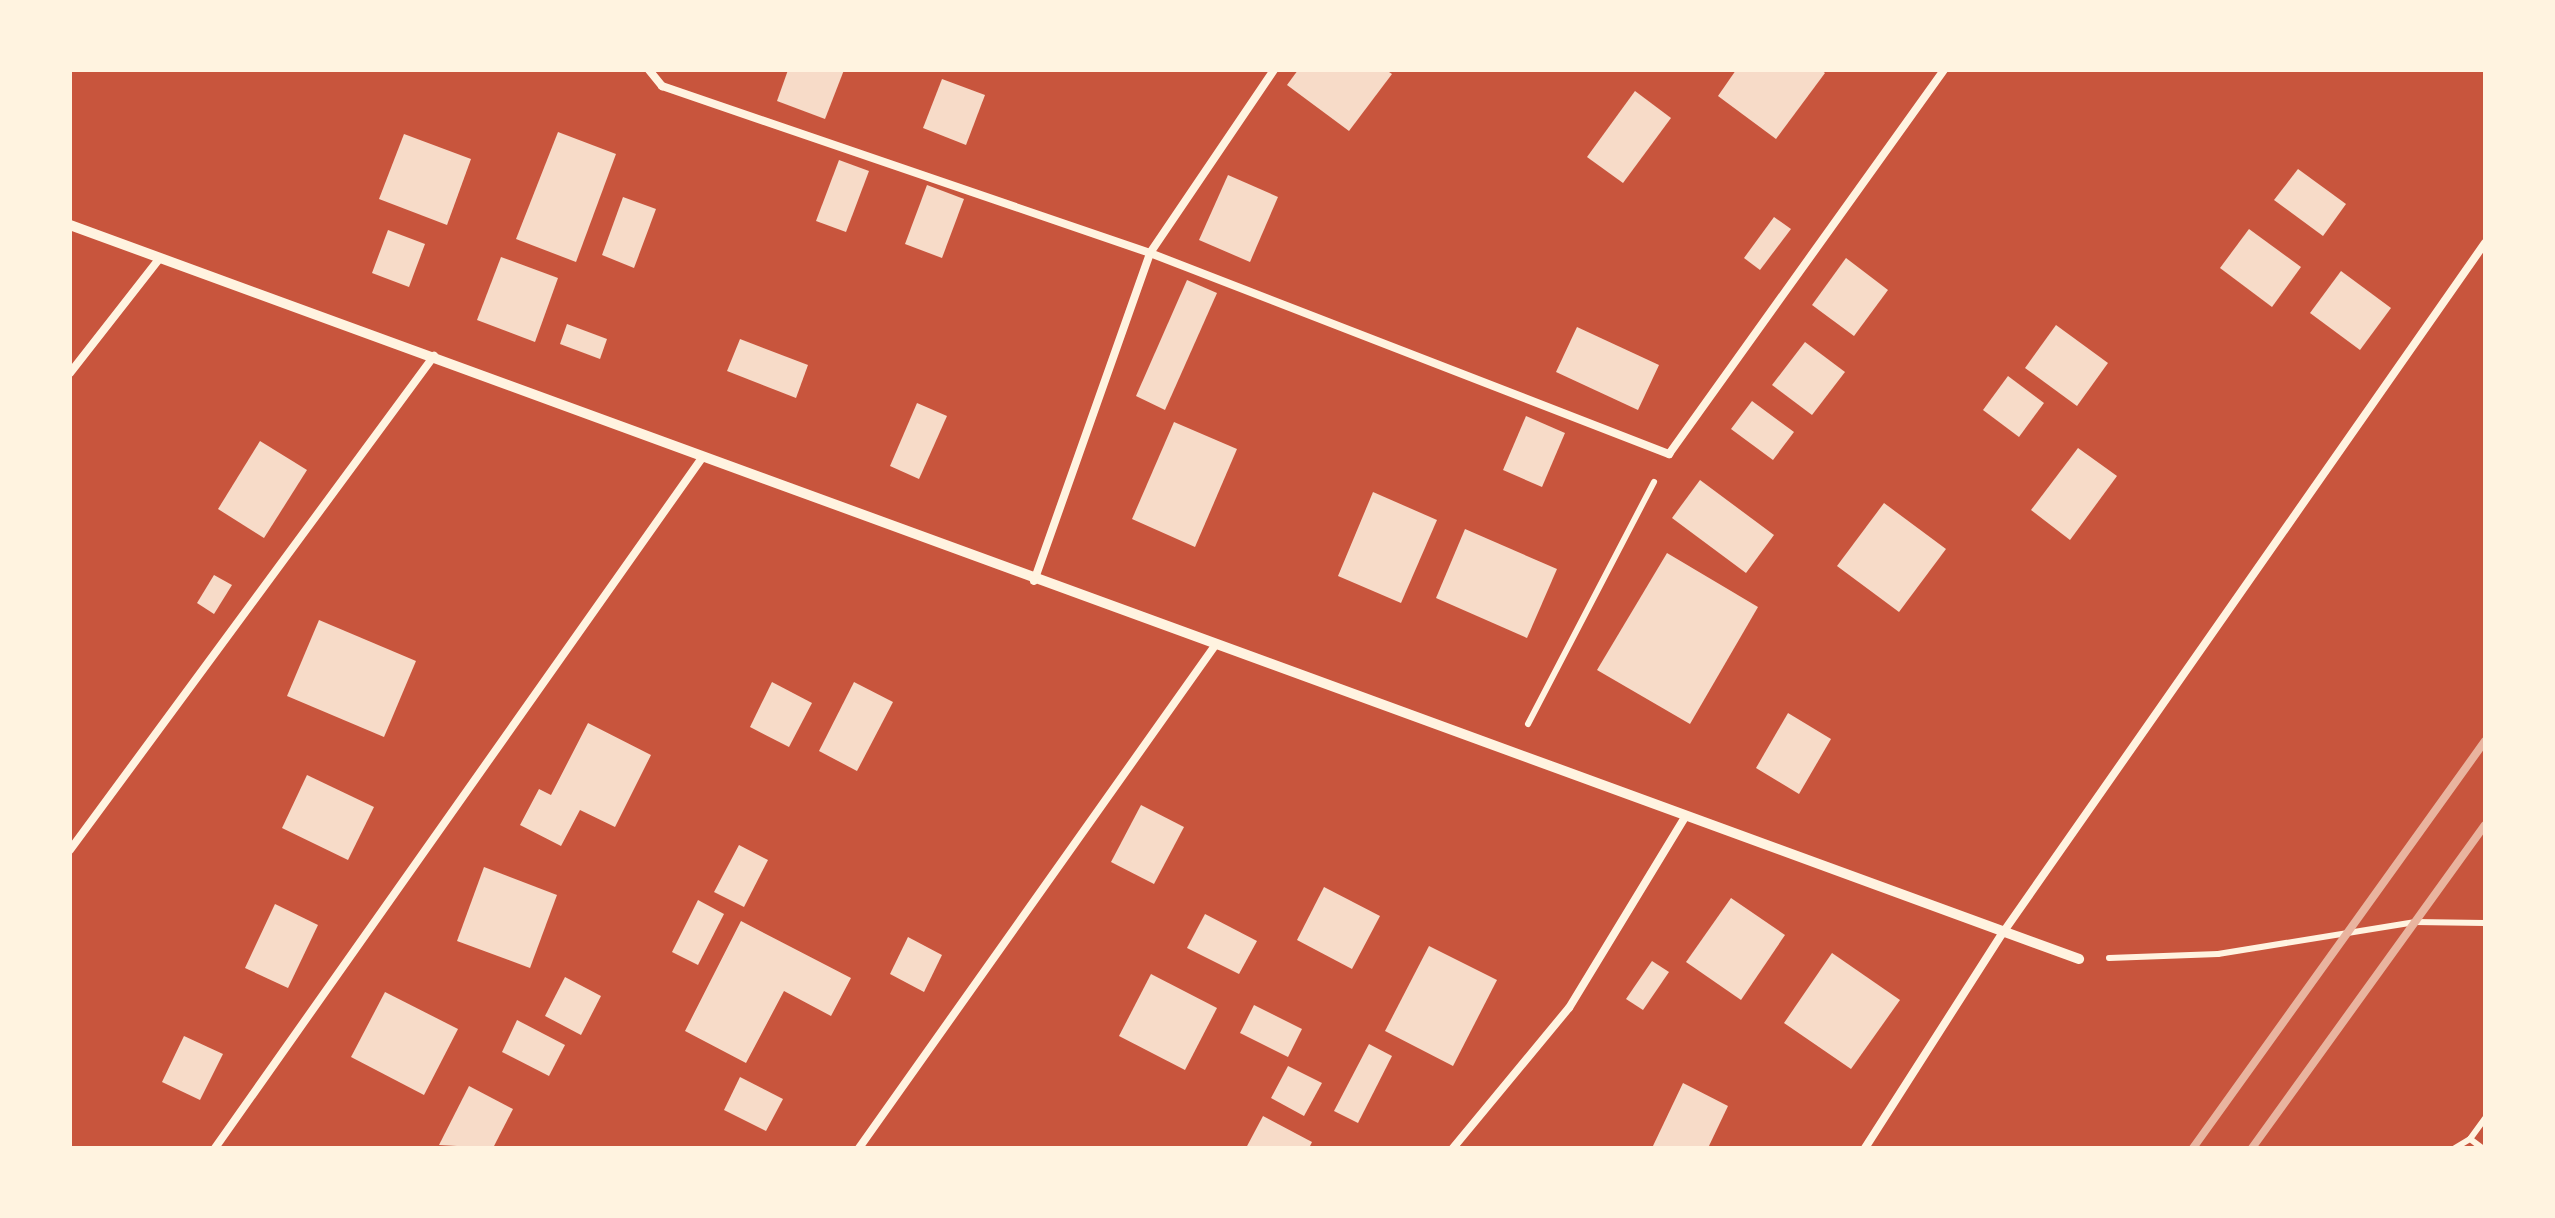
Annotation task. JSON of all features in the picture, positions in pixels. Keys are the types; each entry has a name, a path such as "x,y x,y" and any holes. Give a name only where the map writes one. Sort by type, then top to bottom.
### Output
{"street":[{"path":"70,225 434,356 1214,648 2078,960"}],"lane":[{"path":"648,70 662,86 1150,253 1669,454 1944,70"},
{"path":"1034,580 1150,253 1274,70"},
{"path":"1864,1148 2002,934 2485,243"},
{"path":"70,373 160,258"},
{"path":"70,850 434,356"},
{"path":"215,1148 702,458"},
{"path":"859,1148 1214,648"},
{"path":"1453,1148 1569,1008 1684,819"}],"path":[{"path":"1511,756 1669,454"},
{"path":"2078,960 2218,954 2414,922 2485,923"},
{"path":"2455,1148 2470,1139 2485,1118"},
{"path":"2470,1139 2482,1148"}],"building":[{"path":"788,70 844,70 825,119 777,101"},
{"path":"1298,70 1386,70 1392,74 1349,131 1287,85"},
{"path":"1736,70 1825,73 1776,139 1718,96"},
{"path":"942,79 985,95 966,145 923,128"},
{"path":"1635,91 1671,118 1623,183 1587,157"},
{"path":"558,132 616,154 576,262 516,239"},
{"path":"404,134 471,159 447,225 379,199"},
{"path":"839,160 869,171 846,232 816,221"},
{"path":"2298,169 2346,204 2323,236 2274,200"},
{"path":"1228,175 1278,197 1250,262 1199,240"},
{"path":"927,185 964,199 942,258 905,244"},
{"path":"623,197 656,209 634,268 602,255"},
{"path":"1774,217 1791,229 1760,270 1744,258"},
{"path":"2249,229 2301,267 2272,307 2220,268"},
{"path":"388,230 425,244 409,287 372,273"},
{"path":"501,257 558,278 535,342 477,320"},
{"path":"1846,258 1888,290 1854,336 1812,305"},
{"path":"2341,271 2391,308 2360,350 2310,313"},
{"path":"1187,280 1217,293 1165,410 1136,396"},
{"path":"567,324 607,339 600,359 560,344"},
{"path":"2056,325 2108,363 2077,406 2025,368"},
{"path":"1577,327 1659,365 1638,410 1556,372"},
{"path":"740,339 808,365 796,398 727,371"},
{"path":"1805,342 1845,372 1812,415 1772,385"},
{"path":"2008,376 2044,403 2019,437 1983,410"},
{"path":"1752,401 1794,432 1773,460 1731,429"},
{"path":"917,403 947,416 919,479 890,466"},
{"path":"1526,416 1565,433 1542,487 1503,470"},
{"path":"1174,422 1237,449 1195,547 1132,519"},
{"path":"260,441 307,470 264,538 218,509"},
{"path":"2078,448 2117,476 2070,540 2031,510"},
{"path":"1700,480 1774,535 1746,573 1672,518"},
{"path":"1373,492 1437,520 1401,603 1338,576"},
{"path":"1884,503 1946,549 1899,612 1837,566"},
{"path":"1465,529 1557,569 1527,638 1436,598"},
{"path":"1667,553 1758,607 1690,724 1597,670"},
{"path":"214,575 232,585 214,614 197,603"},
{"path":"319,620 416,661 384,737 287,696"},
{"path":"772,682 812,703 789,747 750,727"},
{"path":"854,682 893,702 857,771 819,751"},
{"path":"1788,713 1831,739 1799,794 1756,768"},
{"path":"588,723 651,755 615,827 580,810 561,846 520,825 539,789 551,795"},
{"path":"307,775 374,807 348,860 282,828"},
{"path":"1141,805 1184,827 1154,884 1111,862"},
{"path":"739,845 768,860 744,907 714,892"},
{"path":"484,867 557,895 530,968 457,941"},
{"path":"1324,887 1380,916 1352,969 1297,940"},
{"path":"1731,898 1785,935 1741,1000 1686,962"},
{"path":"698,900 724,914 698,965 672,952"},
{"path":"275,904 318,925 288,988 245,968"},
{"path":"1205,914 1257,941 1239,974 1187,948"},
{"path":"741,921 851,978 831,1016 784,991 746,1063 685,1031"},
{"path":"908,937 942,955 924,992 890,974"},
{"path":"1429,946 1497,980 1453,1066 1385,1031"},
{"path":"1832,953 1900,1000 1851,1069 1784,1023"},
{"path":"1652,961 1669,972 1643,1010 1626,999"},
{"path":"1151,974 1217,1008 1185,1070 1119,1036"},
{"path":"565,977 601,996 581,1035 545,1016"},
{"path":"385,992 458,1029 424,1095 351,1057"},
{"path":"1254,1005 1302,1029 1288,1057 1240,1033"},
{"path":"517,1020 565,1045 549,1076 502,1052"},
{"path":"184,1036 223,1054 200,1100 162,1082"},
{"path":"1369,1044 1392,1056 1358,1123 1334,1111"},
{"path":"1288,1066 1322,1083 1304,1116 1271,1098"},
{"path":"740,1077 783,1099 766,1131 724,1110"},
{"path":"1683,1083 1728,1106 1708,1148 1652,1148"},
{"path":"469,1086 513,1109 493,1148 439,1145"},
{"path":"1263,1116 1312,1142 1309,1148 1246,1148"}],"railway":[{"path":"2193,1148 2485,741"},
{"path":"2252,1148 2485,825"}]}
